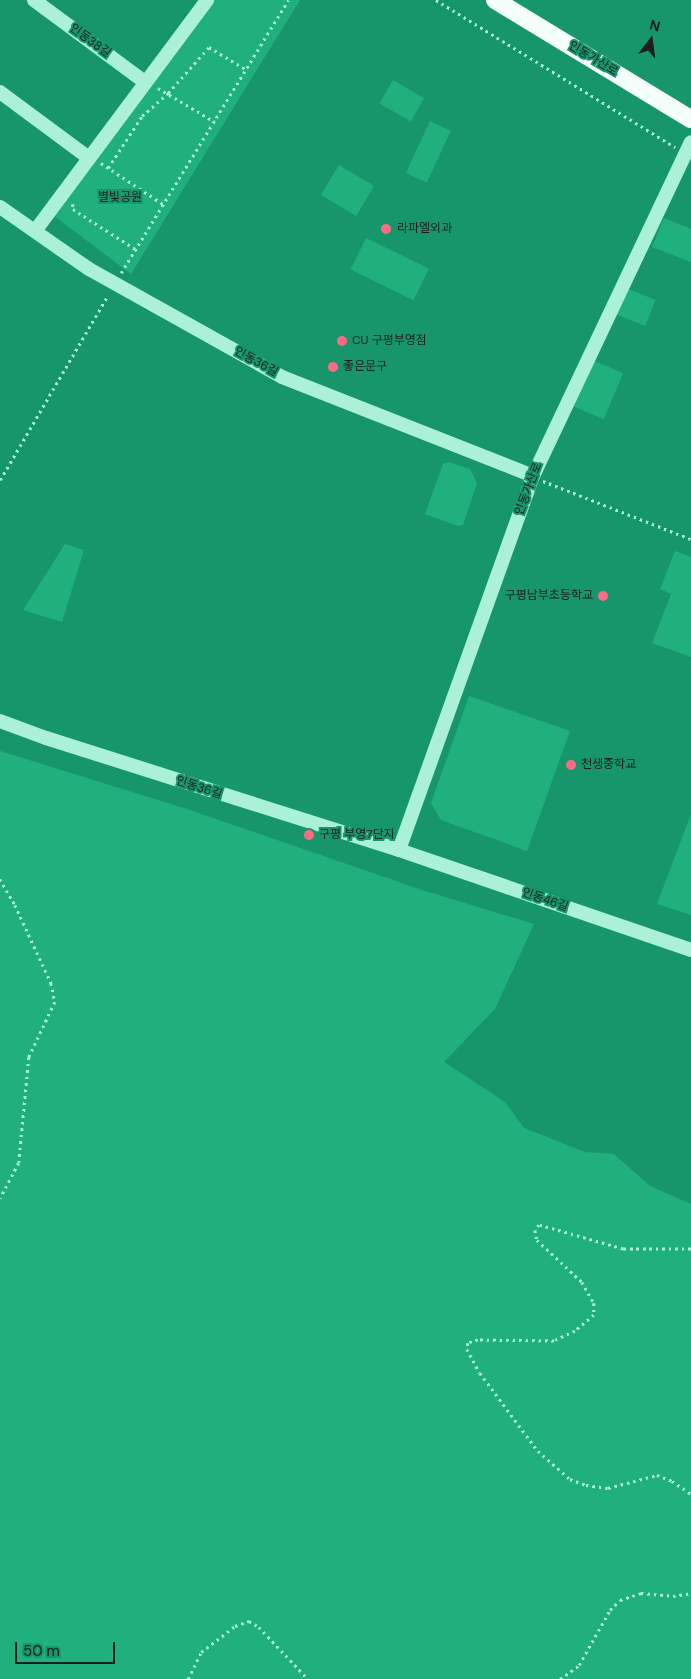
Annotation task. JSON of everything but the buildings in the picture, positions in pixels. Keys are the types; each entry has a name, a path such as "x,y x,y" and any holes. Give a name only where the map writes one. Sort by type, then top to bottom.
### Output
{"main road":[{"name":"인동가산로","path":"494,0 691,119"}],"street":[{"name":"인동38길","path":"34,0 146,82"},
{"path":"34,231 93,159 203,1"},
{"path":"0,92 93,159"},
{"name":"인동가산로","path":"399,850 533,476 688,148"},
{"name":"인동36길","path":"0,207 114,284 282,377 533,476"},
{"name":"인동36길","path":"0,721 65,744 399,850"},
{"name":"인동46길","path":"399,850 691,950"}],"path":[{"path":"0,480 135,248 215,122 288,0"},
{"path":"436,0 688,148"},
{"path":"108,168 142,116 168,93 209,47 247,70"},
{"path":"146,82 168,93 215,122"},
{"path":"93,159 163,204"},
{"path":"72,196 73,209 135,248"},
{"path":"533,476 691,539"},
{"path":"0,879 15,906 51,984 55,1002 29,1057 19,1163 0,1198"},
{"path":"691,1249 623,1249 539,1225 535,1230 537,1240 582,1282 594,1304 594,1315 575,1330 554,1341 478,1340 468,1343 467,1348 476,1368 538,1451 570,1479 586,1485 608,1488 657,1475 691,1494"},
{"path":"560,1679 579,1665 610,1610 620,1600 641,1593 673,1596 691,1593"},
{"path":"188,1679 201,1652 235,1626 249,1620 259,1627 308,1679"}],"green space":[{"name":"별빛공원","path":"199,0 300,0 131,274 49,212"},
{"path":"393,80 424,98 411,121 380,103"},
{"path":"430,121 451,131 427,182 406,173"},
{"path":"339,165 374,186 356,216 321,195"},
{"path":"664,218 691,229 691,262 652,247"},
{"path":"366,238 429,269 414,300 351,269"},
{"path":"626,288 656,300 645,326 616,314"},
{"path":"592,360 623,373 604,419 572,406"},
{"path":"449,462 470,469 477,483 463,525 458,526 425,514 443,464"},
{"path":"65,544 84,550 62,622 23,610"},
{"path":"675,551 691,557 691,657 652,643 671,594 660,589"},
{"path":"469,696 570,731 527,851 441,820 431,803"},
{"path":"0,751 187,809 422,890 534,924 495,1009 444,1062 505,1102 524,1128 585,1152 614,1154 650,1186 691,1204 691,1679 0,1679"},
{"path":"691,814 691,915 657,904"}],"place":[{"name":"라파엘외과","path":"386,229"},
{"name":"CU 구평부영점","path":"342,341"},
{"name":"좋은문구","path":"333,367"},
{"name":"구평남부초등학교","path":"603,596"},
{"name":"천생중학교","path":"571,765"},
{"name":"구평 부영7단지","path":"309,835"}]}
